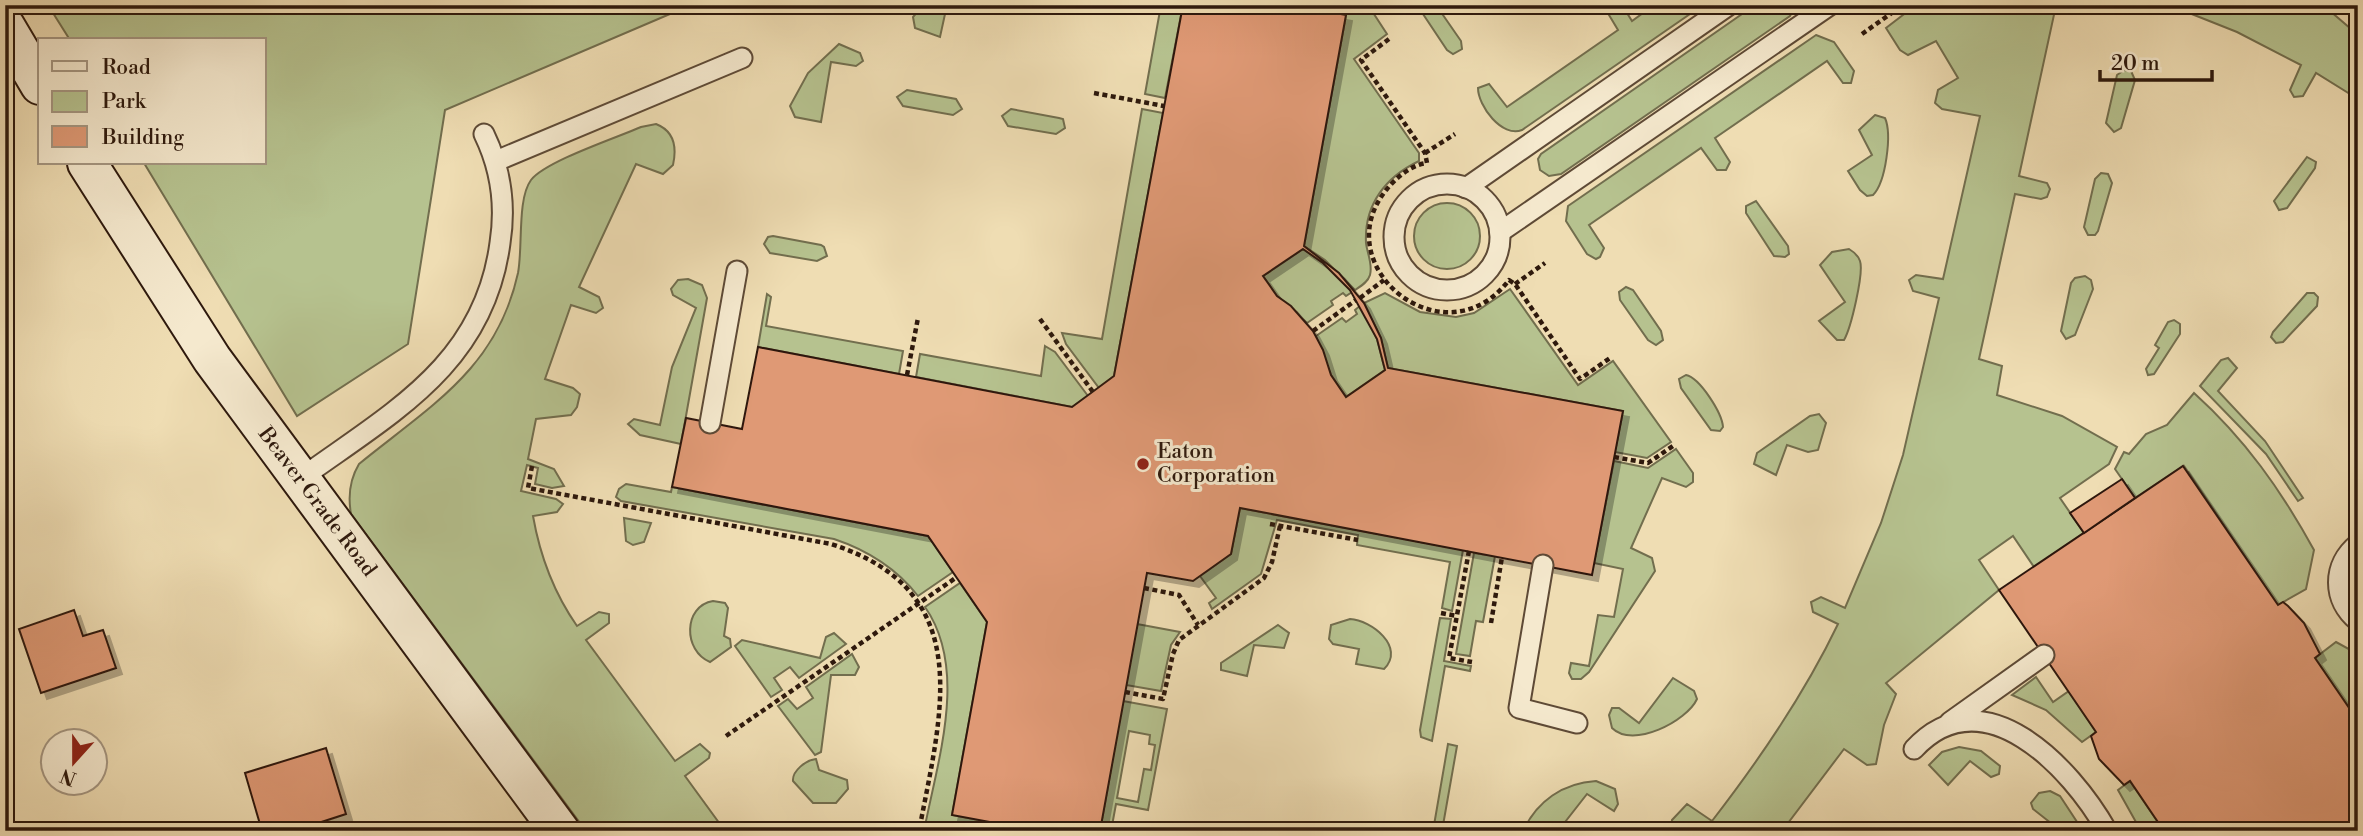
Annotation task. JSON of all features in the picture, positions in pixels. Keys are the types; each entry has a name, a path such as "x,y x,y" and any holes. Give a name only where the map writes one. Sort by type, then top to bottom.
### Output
{"main road":[{"path":"5,26 38,82"},
{"name":"Beaver Grade Road","path":"88,164 212,359 560,831"}],"lane":[{"path":"1466,188 1729,5"},
{"path":"1500,232 1830,5"},
{"path":"496,161 742,58"},
{"path":"300,479 416,395 454,356 478,321 495,274 502,232 502,197 496,161 484,134"},
{"path":"1444,183 1466,188 1489,204 1500,232 1498,253 1490,270 1476,282 1459,290 1440,290 1422,285 1407,274 1397,258 1393,240 1395,223 1402,208 1413,195 1428,187 1444,183"},
{"path":"710,423 737,271"},
{"path":"2358,544 2342,561 2338,581 2341,601 2358,621"},
{"path":"1543,565 1519,708 1577,723"},
{"path":"1914,749 1928,733 1950,722 2044,655"},
{"path":"1950,722 1975,722 2001,729 2045,751 2087,798 2106,831"}],"path":[{"path":"1862,34 1903,5"},
{"path":"1389,39 1361,60 1425,153 1427,163 1411,169 1391,184 1373,216 1372,252 1384,280 1406,301 1428,311 1441,312 1476,307 1509,281 1515,284 1580,379 1610,358"},
{"path":"1094,93 1164,106"},
{"path":"1425,153 1455,134"},
{"path":"1515,284 1545,263"},
{"path":"1313,331 1384,280"},
{"path":"907,376 918,318"},
{"path":"1040,319 1093,392"},
{"path":"1614,457 1648,463 1673,446"},
{"path":"532,466 528,488 851,550 891,574 918,604 936,636 942,685 938,729 919,831"},
{"path":"1270,524 1357,540"},
{"path":"1125,692 1163,699 1175,647 1198,625 1264,578 1272,562 1280,526"},
{"path":"1469,551 1450,658 1472,662"},
{"path":"1491,623 1502,557"},
{"path":"726,736 957,577"},
{"path":"1144,588 1179,595 1198,625"},
{"path":"1441,613 1457,616"}],"green space":[{"path":"48,5 691,5 445,110 408,344 297,416 145,164 266,164 266,38 69,38"},
{"path":"923,5 947,5 940,37 915,28 913,17"},
{"path":"1161,5 1183,5 1165,98 1145,94"},
{"path":"1294,5 1368,5 1387,34 1354,59 1419,153 1419,161 1387,184 1373,204 1366,229 1371,271 1366,282 1355,290 1325,260 1304,246 1346,15"},
{"path":"1417,5 1436,5 1461,41 1462,49 1453,54 1447,50"},
{"path":"1603,5 1622,5 1632,21 1654,5 1703,5 1522,130 1507,129 1492,119 1482,103 1478,88 1489,84 1507,107 1618,30"},
{"path":"1755,5 1795,7 1790,16 1561,174 1549,176 1540,170 1538,159 1541,154"},
{"path":"1916,5 2089,5 2084,14 2055,10 2019,176 2047,183 2050,189 2047,197 2041,199 2015,194 1979,359 2002,366 1997,395 2062,416 2117,447 2109,464 2060,498 2084,533 2034,567 2013,536 1979,560 1999,590 1886,683 1896,694 1884,725 1876,764 1867,765 1844,749 1782,831 1671,831 1672,820 1687,804 1712,821 1796,701 1838,624 1813,612 1811,602 1821,597 1845,608 1881,523 1903,455 1939,298 1913,291 1909,280 1916,275 1943,279 1980,116 1942,109 1935,103 1938,90 1958,78 1936,41 1908,55 1900,50 1886,28"},
{"path":"2169,5 2323,5 2358,35 2358,99 2316,73 2303,96 2294,97 2290,90 2301,65 2237,32"},
{"path":"1816,35 1834,42 1854,71 1851,83 1843,83 1827,61 1715,138 1730,162 1726,170 1717,170 1701,148 1589,225 1604,248 1596,259 1587,254 1566,221 1568,206"},
{"path":"839,44 860,53 863,61 856,66 831,62 821,122 795,117 790,106 808,73"},
{"path":"2124,70 2131,71 2135,80 2121,128 2114,132 2106,123 2117,75"},
{"path":"907,90 956,99 962,109 953,115 903,106 897,97"},
{"path":"1011,109 1063,119 1065,128 1056,134 1008,126 1002,116"},
{"path":"1142,109 1163,113 1114,376 1099,388 1066,344 1062,333 1102,339"},
{"path":"1875,115 1885,118 1888,146 1878,189 1873,195 1867,196 1848,171 1872,155 1859,130"},
{"path":"656,124 667,131 673,140 673,165 663,174 636,164 579,287 599,297 603,308 596,313 571,305 545,379 573,388 580,394 577,407 571,415 536,419 528,459 554,469 564,486 552,488 535,484 538,468 527,465 521,491 556,499 563,504 557,512 533,516 544,560 555,587 577,626 599,612 609,614 609,623 586,640 675,761 700,744 710,753 709,758 685,776 725,831 586,831 351,514 350,495 359,464 457,383 494,335 508,306 518,273 522,211 531,180 566,158 641,127"},
{"path":"2307,157 2316,162 2315,168 2287,208 2279,210 2274,201"},
{"path":"2101,173 2108,174 2112,183 2098,231 2095,235 2088,235 2084,227 2095,179"},
{"path":"1756,201 1788,246 1789,254 1785,257 1774,256 1746,213 1746,206"},
{"path":"1453,203 1471,212 1478,223 1478,249 1471,260 1460,267 1441,269 1423,260 1416,249 1414,230 1423,212 1434,205"},
{"path":"768,237 821,245 827,256 817,261 770,253 764,244"},
{"path":"1303,249 1323,263 1352,292 1346,296 1343,293 1331,301 1333,305 1307,323 1277,296 1263,276"},
{"path":"1849,249 1859,259 1860,277 1847,334 1844,340 1837,340 1819,321 1845,302 1820,265 1832,252"},
{"path":"2085,276 2091,280 2093,289 2075,335 2066,339 2061,331 2071,283 2075,278"},
{"path":"688,279 702,285 707,298 681,444 640,435 628,424 634,419 660,425 672,367 696,308 673,295 671,289 678,280"},
{"path":"1626,287 1633,290 1661,331 1663,340 1656,345 1648,340 1620,300 1619,292"},
{"path":"1510,289 1578,385 1613,361 1671,442 1647,458 1615,452 1623,411 1388,368 1381,338 1364,303 1385,293 1420,312 1456,317 1474,313"},
{"path":"2307,293 2314,293 2318,297 2317,306 2283,342 2276,343 2271,337 2273,332"},
{"path":"767,294 771,297 766,326 903,351 899,374 758,347"},
{"path":"1361,305 1377,339 1385,370 1346,397 1331,375 1316,336 1342,318 1346,322 1357,314 1355,310"},
{"path":"2174,320 2180,324 2180,334 2154,374 2148,375 2146,369 2159,348 2155,345 2168,322"},
{"path":"1045,346 1055,352 1088,396 1072,407 916,377 920,354 1041,376"},
{"path":"2228,358 2237,368 2218,391 2265,441 2303,498 2298,501 2266,454 2200,386 2221,360"},
{"path":"1686,375 1698,382 1715,405 1722,421 1723,427 1720,431 1711,430 1681,388 1679,379"},
{"path":"2194,393 2230,428 2261,466 2314,550 2306,589 2278,605 2184,466 2135,498 2115,469 2124,452 2129,454 2146,434 2167,425"},
{"path":"1819,414 1826,423 1818,450 1808,452 1787,445 1776,475 1754,464 1757,453 1810,416"},
{"path":"1676,449 1693,473 1693,482 1686,487 1662,478 1631,548 1652,558 1655,571 1589,672 1581,679 1572,679 1569,673 1571,663 1589,666 1598,615 1614,617 1623,569 1594,563 1614,461 1648,468"},
{"path":"626,484 671,492 672,487 928,536 953,572 918,596 890,569 869,554 846,543 621,501 616,497 619,489"},
{"path":"1240,508 1463,550 1452,611 1442,608 1450,562 1357,545 1358,535 1277,520 1261,574 1212,609 1209,603 1216,598 1200,576 1231,554"},
{"path":"624,518 651,523 644,542 633,545 626,541"},
{"path":"1474,553 1495,556 1483,622 1476,621 1470,656 1456,654"},
{"path":"960,583 987,622 952,815 1038,831 924,831 942,746 947,687 945,659 938,632 925,607"},
{"path":"713,601 725,603 728,608 724,636 730,639 731,647 710,662 695,649 690,629 696,611"},
{"path":"1440,618 1451,619 1444,661 1471,666 1470,671 1445,666 1432,741 1421,737 1420,730"},
{"path":"1350,619 1367,624 1383,636 1391,652 1390,661 1384,669 1356,664 1359,649 1333,644 1329,639 1331,625"},
{"path":"1137,624 1180,632 1171,645 1161,691 1126,685"},
{"path":"1278,625 1289,633 1284,648 1254,645 1247,676 1221,670 1221,663"},
{"path":"834,633 846,644 799,678 790,667 774,678 782,690 771,697 735,646 742,640 820,658 826,637"},
{"path":"2336,642 2358,654 2358,721 2315,658"},
{"path":"852,654 859,667 855,675 831,675 821,752 815,755 778,706 788,699 797,709 813,698 806,687"},
{"path":"2036,677 2053,702 2069,691 2096,732 2082,742 2046,710 2012,695"},
{"path":"1673,678 1694,691 1697,699 1682,716 1659,730 1645,734 1621,734 1612,728 1609,715 1612,708 1619,708 1639,723"},
{"path":"1123,701 1167,709 1148,810 1116,804 1111,831 1100,831","holes":["1129,731 1150,735 1149,744 1155,745 1151,770 1144,769 1138,802 1117,798"]},
{"path":"1448,744 1457,746 1442,831 1433,831"},
{"path":"1959,747 1981,751 2000,766 1999,774 1991,777 1970,761 1948,785 1929,765 1942,752"},
{"path":"816,759 819,770 847,780 848,789 836,803 813,803 793,781 800,767"},
{"path":"1596,781 1615,789 1618,804 1614,811 1587,794 1558,831 1523,831 1536,811 1552,796 1573,785"},
{"path":"2130,781 2164,831 2141,831 2118,790"},
{"path":"2050,791 2060,796 2083,831 2061,831 2033,809 2031,803 2039,793"}],"building":[{"path":"1183,5 1294,5 1346,15 1304,246 1339,273 1364,303 1381,338 1388,368 1623,411 1592,575 1240,508 1231,554 1193,581 1147,573 1100,831 1038,831 952,815 987,622 928,536 672,487 686,418 742,429 758,347 1072,407 1114,376","holes":["1303,249 1323,263 1350,290 1377,339 1385,370 1346,397 1331,375 1313,331 1291,306 1277,296 1263,276"]},
{"path":"2183,466 2278,605 2283,602 2304,623 2320,654 2315,658 2358,721 2358,831 2164,831 2130,781 2124,785 2099,759 2091,736 2096,732 1999,590"},
{"path":"2122,479 2135,498 2084,533 2070,513"},
{"path":"74,610 83,636 103,630 116,668 41,693 19,629"},
{"path":"326,748 346,814 303,828 304,831 262,831 245,773"}],"place":[{"name":"Eaton Corporation","path":"1143,464"}]}
